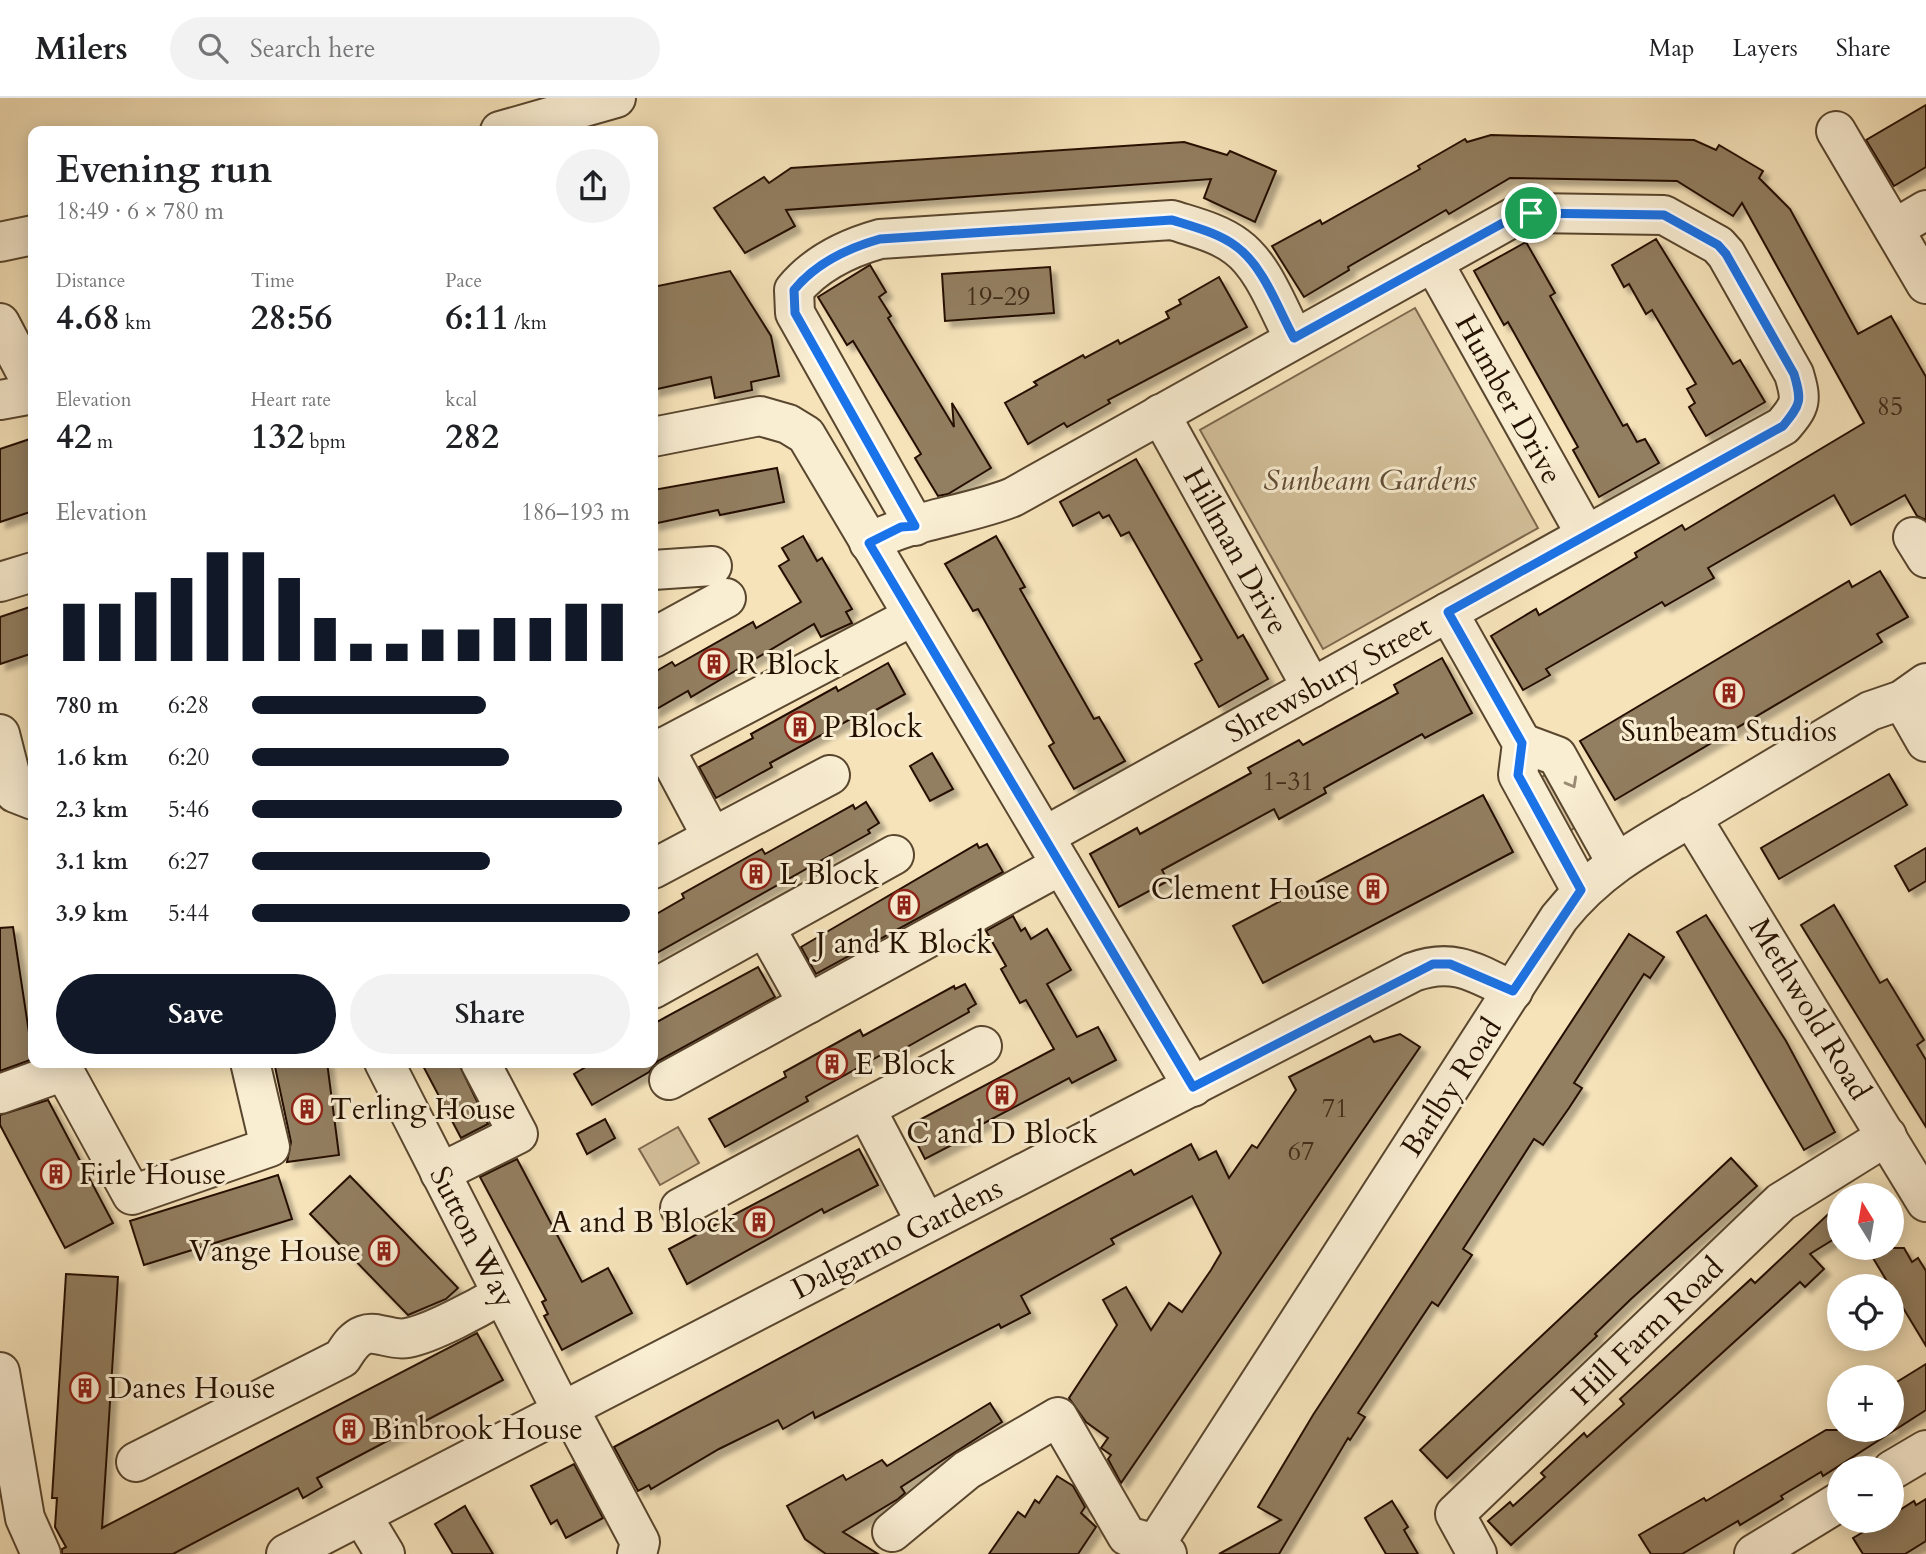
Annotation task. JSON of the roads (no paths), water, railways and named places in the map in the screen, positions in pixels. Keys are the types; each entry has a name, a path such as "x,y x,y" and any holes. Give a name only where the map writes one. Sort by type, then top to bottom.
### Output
{"street":[{"path":"518,126 616,98"},
{"path":"1836,131 1910,219 1926,284"},
{"name":"Shrewsbury Street","path":"669,1080 808,1004 1311,688 1783,426 1797,409 1800,396 1787,362 1726,254 1718,245 1664,215 1531,213 1512,218 1013,496 980,510 901,527 869,543"},
{"path":"915,526 795,313 794,290 804,278 842,252 880,239 1172,220 1206,230 1237,247 1252,262 1294,338"},
{"path":"0,242 28,236"},
{"name":"Humber Drive","path":"1433,262 1586,535"},
{"path":"0,323 28,376"},
{"path":"0,400 16,394 28,394"},
{"name":"Hillman Drive","path":"1160,414 1311,688"},
{"path":"658,436 760,416 788,424 806,435 1193,1087"},
{"path":"658,571 719,582 658,634"},
{"path":"0,582 28,574"},
{"path":"1448,612 1522,743 1518,775 1581,890"},
{"path":"712,837 658,750 913,616"},
{"path":"1914,691 1926,741"},
{"name":"Barlby Road","path":"1157,1551 1513,991 1581,890 1616,862 1691,817 1870,711 1914,691"},
{"path":"0,734 15,793 28,798"},
{"path":"1522,743 1557,756 1616,862"},
{"path":"658,866 830,775"},
{"name":"Methwold Road","path":"1691,817 1926,1202"},
{"path":"658,986 894,855"},
{"path":"765,927 808,1004"},
{"name":"Dalgarno Gardens","path":"286,1554 1433,964 1450,964 1513,991"},
{"path":"680,1208 982,1046"},
{"path":"0,1094 58,1068"},
{"path":"64,1068 132,1195 270,1147 251,1068"},
{"name":"Sutton Way","path":"387,1068 502,1294 640,1542 637,1554"},
{"path":"440,1172 518,1134 483,1068"},
{"path":"866,1109 926,1223"},
{"name":"Hill Farm Road","path":"1478,1554 1455,1514 1781,1202 1887,1136"},
{"path":"136,1462 342,1358 352,1341 365,1334 378,1333 390,1339 410,1338 502,1294"},
{"path":"0,1371 25,1518 41,1554"},
{"path":"892,1532 967,1470 1058,1417 1128,1536 1157,1551"},
{"path":"1904,1463 1926,1450"},
{"path":"1754,1554 1827,1509"},
{"path":"362,1516 385,1554"}],"place":[{"name":"R Block","path":"714,664"},
{"name":"Sunbeam Studios","path":"1729,693"},
{"name":"P Block","path":"800,727"},
{"name":"L Block","path":"756,874"},
{"name":"Clement House","path":"1373,889"},
{"name":"J and K Block","path":"904,905"},
{"name":"E Block","path":"832,1064"},
{"name":"C and D Block","path":"1002,1095"},
{"name":"Terling House","path":"307,1109"},
{"name":"Firle House","path":"56,1174"},
{"name":"A and B Block","path":"759,1222"},
{"name":"Vange House","path":"384,1251"},
{"name":"Danes House","path":"85,1388"},
{"name":"Binbrook House","path":"349,1429"}],"park label":[{"name":"Sunbeam Gardens","path":"1370,480"}]}
